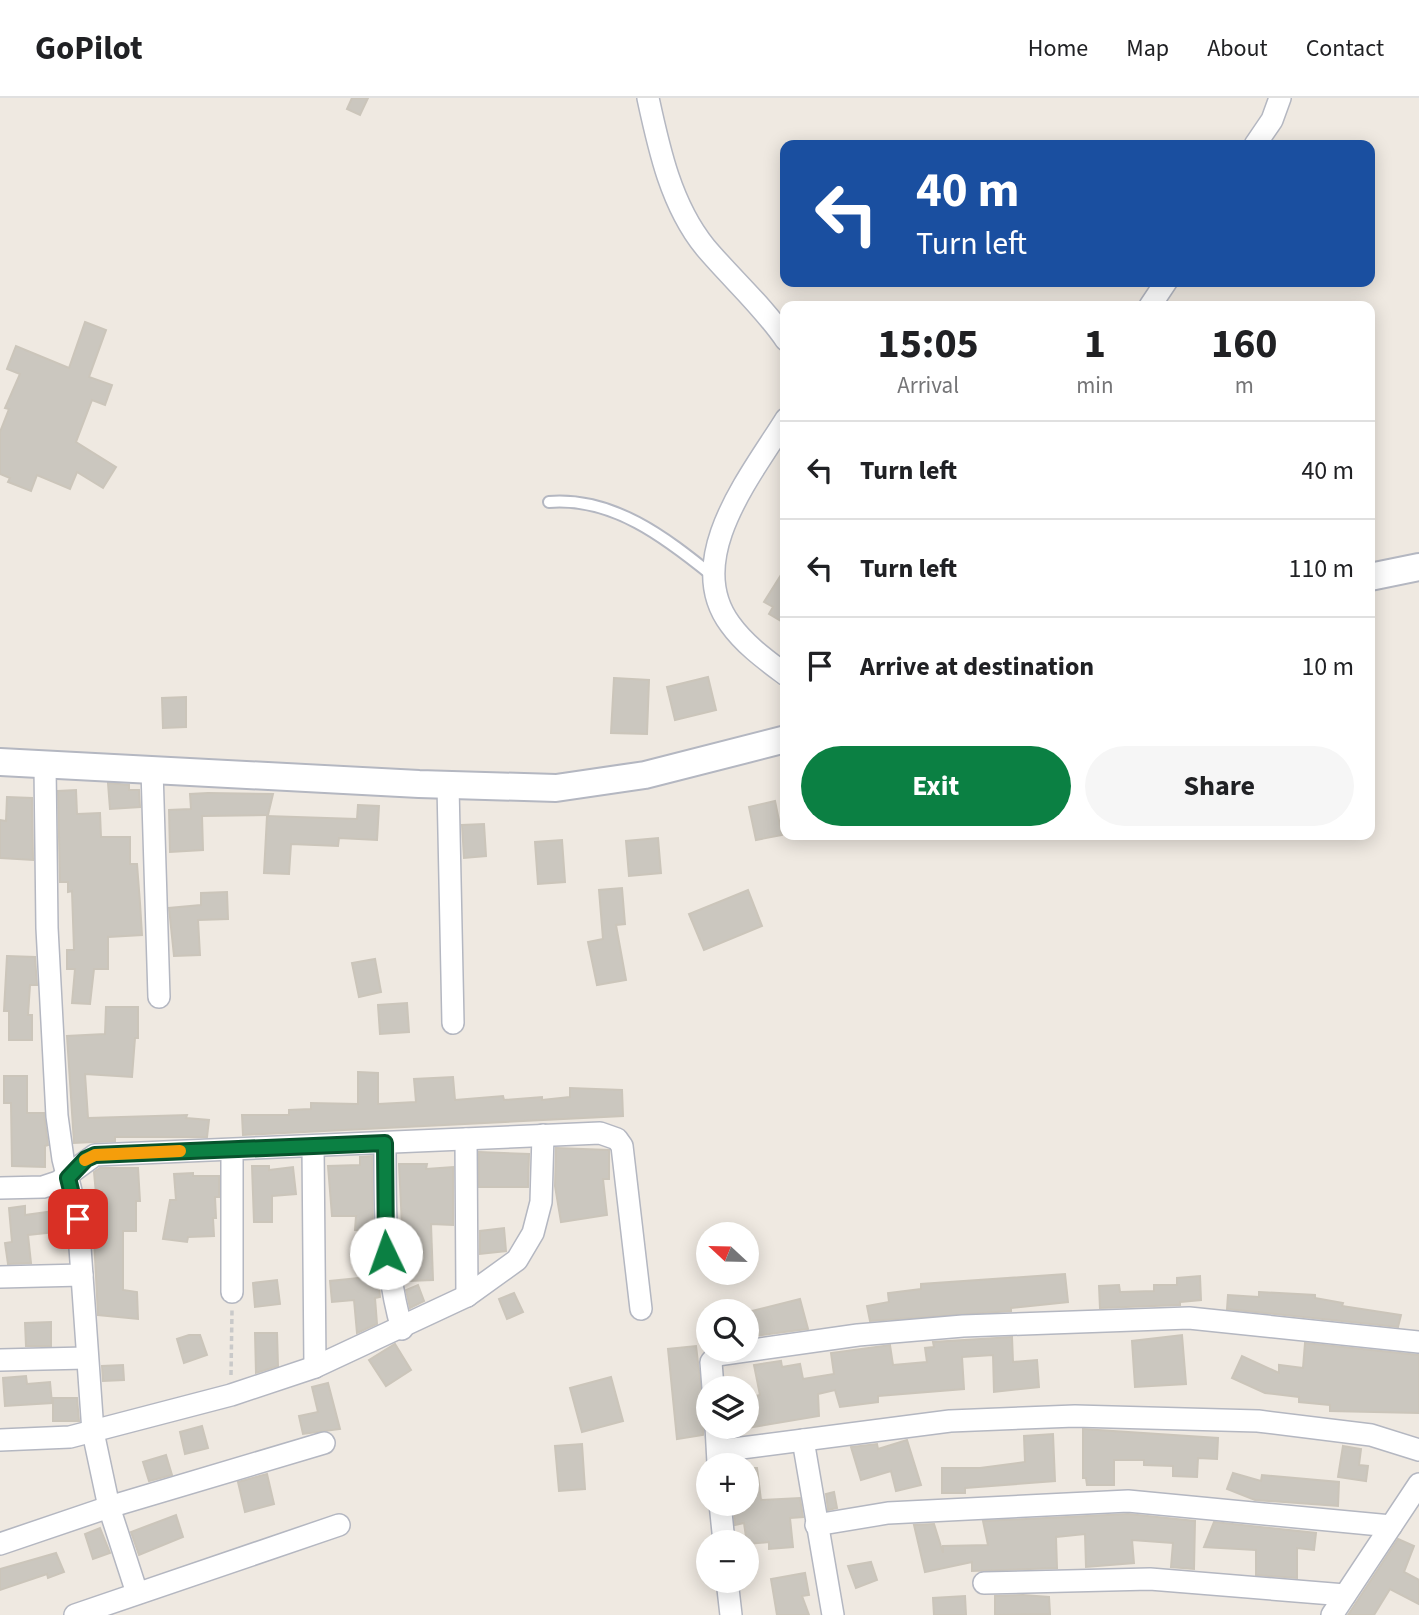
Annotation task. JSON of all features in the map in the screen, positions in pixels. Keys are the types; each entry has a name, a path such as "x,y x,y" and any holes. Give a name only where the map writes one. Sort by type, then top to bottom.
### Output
{"street":[{"path":"648,98 669,180 686,217 704,245 780,333"},
{"path":"1258,140 1272,120 1280,98"},
{"path":"780,428 748,476 729,514 717,548 713,576 717,601 729,623 747,644 780,670"},
{"path":"1375,576 1419,568"},
{"path":"0,761 45,766 524,789 606,783 780,740"},
{"path":"45,766 47,928 57,1116 78,1219 93,1432 108,1507 137,1593"},
{"path":"152,770 159,997"},
{"path":"448,785 453,1023"},
{"path":"0,1188 43,1187 68,1178 86,1159 95,1155 600,1133 617,1139 622,1146 641,1309"},
{"path":"0,1440 70,1437 231,1395 315,1367 402,1329 467,1296 517,1260 533,1233 541,1202 543,1135"},
{"path":"466,1139 467,1296"},
{"path":"385,1143 385,1236 393,1298 402,1329"},
{"path":"313,1146 315,1367"},
{"path":"232,1150 233,1292"},
{"path":"0,1277 82,1275"},
{"path":"712,1376 711,1362 717,1355 858,1335 963,1326 1189,1318 1419,1342"},
{"path":"0,1360 86,1358"},
{"path":"742,1453 803,1440 950,1421 1075,1416 1258,1421 1371,1435 1419,1450"},
{"path":"803,1440 833,1615"},
{"path":"0,1544 108,1507 324,1443"},
{"path":"1332,1615 1419,1484"},
{"path":"816,1524 888,1513 1128,1501 1391,1526"},
{"path":"75,1615 339,1524"},
{"path":"984,1583 1150,1579 1345,1595"},
{"path":"728,1593 731,1615"}],"lane":[{"path":"549,502 573,500 616,511 673,545 713,576"}],"path":[{"path":"231,1395 233,1292"}],"building":[{"path":"352,98 368,98 360,115 347,109"},
{"path":"85,322 106,330 89,377 112,385 105,405 92,400 76,442 116,467 103,488 77,472 70,489 37,475 31,491 8,482 10,478 0,474 0,432 9,409 5,408 20,374 7,369 16,346 69,368"},
{"path":"780,577 780,620 769,614 773,607 764,602"},
{"path":"708,677 716,710 675,720 667,687"},
{"path":"614,678 649,680 647,734 611,733"},
{"path":"186,697 186,727 163,728 162,698"},
{"path":"108,783 129,785 129,790 139,790 140,807 110,809"},
{"path":"76,790 77,814 100,813 101,837 130,837 130,864 137,864 140,903 142,935 108,937 108,969 94,969 90,1004 72,1003 75,969 67,969 67,950 74,950 72,891 68,892 68,882 60,882 58,791"},
{"path":"190,794 273,794 268,815 202,816 203,850 170,852 169,810 191,809"},
{"path":"7,797 32,798 33,860 0,858 0,820 6,821"},
{"path":"775,801 780,835 756,840 749,807"},
{"path":"358,805 379,806 377,840 339,838 338,846 291,844 289,874 264,873 267,816 357,819"},
{"path":"484,824 486,856 464,858 462,825"},
{"path":"658,838 661,873 629,876 626,841"},
{"path":"562,840 565,882 538,884 535,842"},
{"path":"622,888 625,924 616,925 626,980 597,985 588,942 603,939 599,890"},
{"path":"748,890 762,926 704,950 689,914"},
{"path":"227,892 228,919 198,920 200,955 174,956 169,908 201,905 201,893"},
{"path":"7,956 35,957 37,985 30,985 28,1015 32,1015 32,1040 9,1040 9,1011 4,1011"},
{"path":"375,959 381,992 359,997 352,963"},
{"path":"407,1003 409,1032 380,1034 378,1005"},
{"path":"106,1007 138,1007 138,1038 135,1038 132,1077 85,1074 88,1118 187,1115 186,1118 209,1120 207,1137 115,1137 115,1141 74,1143 67,1036 105,1034"},
{"path":"358,1072 378,1073 378,1104 416,1102 414,1079 453,1077 455,1100 503,1096 504,1100 542,1097 542,1100 570,1097 570,1088 622,1090 623,1116 243,1135 242,1115 289,1115 289,1110 311,1109 311,1103 358,1104"},
{"path":"4,1076 27,1076 27,1113 44,1113 48,1145 45,1146 45,1167 12,1166 11,1103 4,1103"},
{"path":"556,1148 609,1150 609,1179 603,1179 607,1215 561,1222 555,1186"},
{"path":"479,1152 529,1154 528,1187 479,1187"},
{"path":"372,1156 373,1231 355,1230 356,1216 332,1216 328,1166 360,1165 360,1157"},
{"path":"399,1164 427,1164 426,1169 453,1167 453,1225 431,1224 433,1280 408,1281 407,1226 402,1226"},
{"path":"252,1166 269,1166 269,1170 293,1167 296,1194 272,1196 272,1222 254,1222"},
{"path":"100,1168 138,1168 140,1201 136,1201 136,1231 123,1231 123,1290 137,1292 138,1319 98,1315 94,1238 100,1238 94,1172"},
{"path":"193,1173 193,1176 219,1176 219,1197 215,1197 216,1218 213,1218 214,1236 188,1237 187,1242 163,1239 170,1200 176,1200 174,1174"},
{"path":"25,1206 25,1215 62,1210 64,1231 28,1235 31,1263 8,1264 5,1243 12,1242 9,1208"},
{"path":"504,1228 506,1251 480,1254 480,1231"},
{"path":"1065,1274 1068,1302 1011,1308 1011,1311 870,1321 867,1306 889,1302 888,1293 921,1289 921,1284"},
{"path":"378,1276 380,1297 375,1298 377,1324 357,1333 354,1300 332,1302 330,1281"},
{"path":"1200,1276 1201,1300 1180,1302 1180,1305 1100,1308 1099,1286 1119,1285 1120,1292 1154,1291 1154,1285 1177,1285 1177,1278"},
{"path":"277,1280 280,1304 255,1307 253,1283"},
{"path":"418,1285 424,1301 410,1308 406,1290"},
{"path":"1259,1292 1315,1295 1315,1298 1343,1303 1342,1306 1401,1315 1398,1327 1227,1309 1228,1295 1259,1297"},
{"path":"514,1293 523,1312 507,1319 499,1299"},
{"path":"800,1299 808,1329 759,1335 759,1309"},
{"path":"51,1322 51,1346 26,1346 25,1323"},
{"path":"255,1333 277,1333 278,1366 256,1373"},
{"path":"200,1335 207,1355 184,1363 177,1339"},
{"path":"1182,1335 1186,1384 1135,1387 1132,1341"},
{"path":"1012,1337 1013,1362 1037,1360 1039,1387 994,1392 993,1355 962,1357 964,1389 878,1396 878,1402 840,1407 835,1390 818,1394 819,1416 759,1426 759,1376 756,1376 754,1365 781,1361 782,1367 800,1364 803,1379 834,1374 831,1353 890,1345 893,1365 927,1362 925,1348 934,1347 933,1342"},
{"path":"1305,1343 1419,1355 1419,1413 1330,1411 1330,1405 1299,1402 1299,1397 1265,1393 1232,1378 1242,1356 1279,1373 1279,1365 1303,1368"},
{"path":"395,1344 411,1370 386,1386 369,1360"},
{"path":"696,1346 700,1376 696,1376 696,1436 677,1439 668,1349"},
{"path":"123,1365 124,1380 103,1381 102,1366"},
{"path":"26,1376 27,1384 50,1382 52,1403 5,1406 3,1378"},
{"path":"611,1377 623,1421 582,1432 570,1388"},
{"path":"328,1383 340,1429 303,1434 299,1416 318,1412 312,1387"},
{"path":"53,1398 77,1398 79,1421 53,1421"},
{"path":"202,1426 208,1448 185,1454 180,1432"},
{"path":"1083,1429 1218,1438 1217,1459 1198,1458 1197,1477 1173,1476 1173,1466 1144,1465 1144,1460 1114,1460 1114,1485 1087,1485 1086,1478 1083,1478"},
{"path":"1053,1434 1055,1481 965,1488 965,1493 942,1493 942,1468 980,1468 1025,1462 1024,1436"},
{"path":"907,1440 921,1485 896,1491 891,1471 861,1480 851,1447 877,1444 878,1449"},
{"path":"582,1444 585,1489 559,1491 555,1446"},
{"path":"1343,1446 1361,1449 1359,1465 1368,1466 1366,1481 1338,1477"},
{"path":"166,1455 172,1475 149,1481 143,1462"},
{"path":"1233,1473 1261,1481 1262,1475 1339,1482 1338,1506 1255,1500 1227,1489"},
{"path":"267,1474 274,1504 245,1512 238,1482"},
{"path":"759,1484 761,1500 800,1498 803,1517 790,1518 793,1547 769,1549 769,1542 759,1543 759,1530 745,1530 744,1523 735,1525 734,1516 759,1516"},
{"path":"834,1492 837,1508 828,1510 826,1494"},
{"path":"1128,1514 1195,1521 1194,1569 1171,1567 1173,1543 1132,1540 1134,1563 1086,1567 1085,1534 1056,1537 1057,1568 972,1571 972,1562 925,1572 914,1525 934,1524 943,1553 943,1546 988,1545 983,1521"},
{"path":"176,1515 183,1537 139,1555 131,1532"},
{"path":"1214,1522 1316,1533 1314,1550 1297,1548 1297,1578 1256,1575 1256,1550 1204,1547"},
{"path":"100,1528 110,1553 93,1559 85,1534"},
{"path":"1398,1539 1414,1546 1404,1572 1419,1580 1419,1604 1390,1589 1374,1615 1348,1615"},
{"path":"56,1553 64,1572 48,1578 47,1574 0,1590 0,1569"},
{"path":"871,1562 877,1580 856,1588 848,1566"},
{"path":"805,1573 809,1595 802,1596 809,1615 777,1615 771,1579"},
{"path":"965,1596 966,1615 934,1615 933,1598"},
{"path":"995,1596 1049,1597 1050,1614 995,1615"}],"slow traffic":[{"path":"85,1160 95,1155 180,1151"}],"route":[{"path":"78,1219 68,1178 86,1159 95,1155 385,1143 386,1253"}]}
